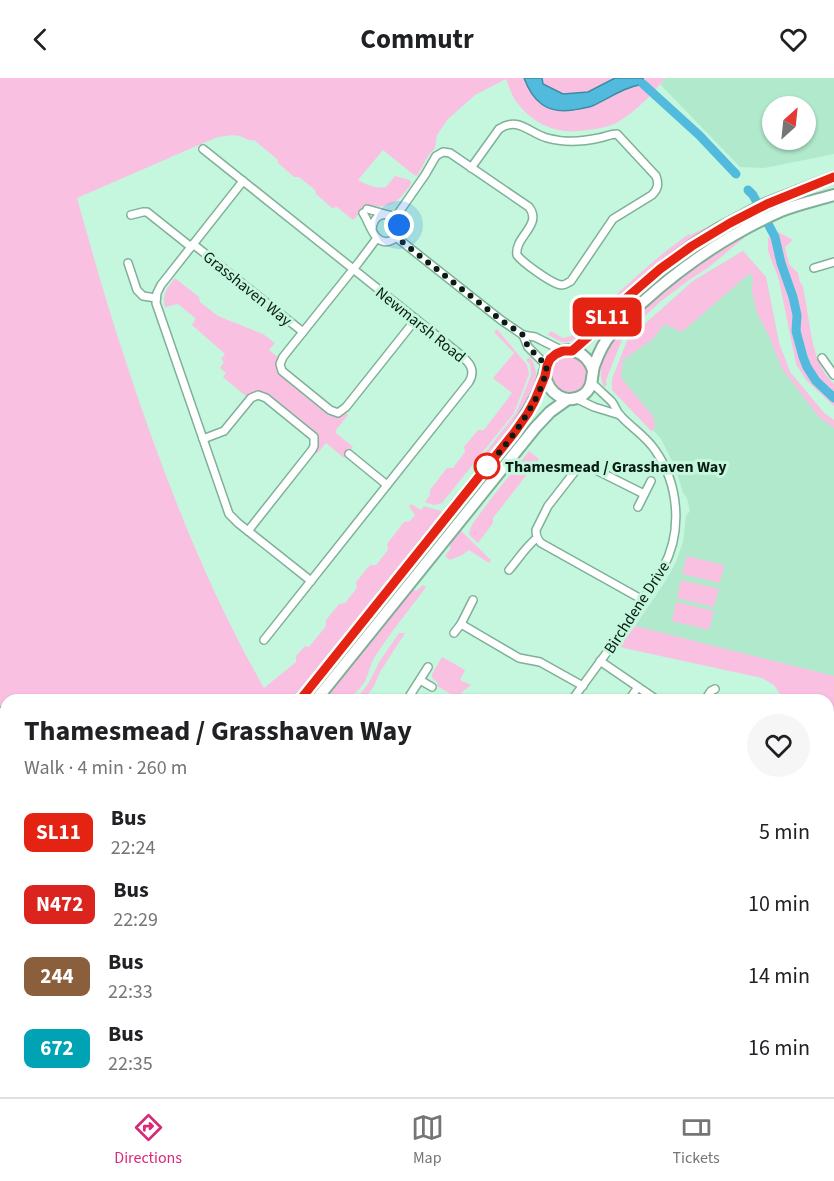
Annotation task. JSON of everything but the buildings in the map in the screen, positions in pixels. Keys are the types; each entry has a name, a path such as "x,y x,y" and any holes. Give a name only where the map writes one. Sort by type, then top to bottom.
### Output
{"main road":[{"path":"305,694 514,433 528,413 556,354 567,351 588,337 622,302 660,269 718,229 767,204 834,177"},
{"path":"321,694 535,428 550,412 588,390 604,343 656,290 703,254 737,233 782,210 834,195"},
{"path":"567,351 580,353 586,357 593,370"},
{"path":"546,371 547,384 552,392 560,397 572,398"}],"street":[{"path":"395,218 426,175 436,156 443,152 450,153 471,168 529,207 534,219 517,245 517,255 521,261 559,285 571,281 613,219 652,195 658,185 656,176 617,134 564,142 545,138 515,124 499,129 471,168"},
{"name":"Newmarsh Road","path":"203,149 469,362 472,368 472,378 264,640"},
{"path":"243,181 160,285 156,298 229,514 311,581"},
{"path":"365,211 385,214 395,218 400,229 396,237 389,241 377,238 365,211"},
{"path":"132,215 147,212 192,246"},
{"path":"372,230 374,221 385,214"},
{"path":"396,237 523,335 535,337 567,351"},
{"name":"Grasshaven Way","path":"377,238 281,360 280,368 284,374 330,410 338,413 346,407 416,319"},
{"name":"Grasshaven Way","path":"192,246 303,332"},
{"path":"814,268 834,262"},
{"path":"128,263 137,290 143,296 156,298"},
{"path":"523,335 528,347 546,371"},
{"path":"822,358 834,374"},
{"name":"Birchdene Drive","path":"577,694 657,580 674,538 676,507 670,480 659,457 643,435 620,415 612,403 592,383"},
{"path":"203,439 224,431 251,398 258,396 266,398 314,437 312,450 248,531"},
{"name":"Birchdene Drive","path":"572,398 620,415"},
{"path":"349,454 387,485"},
{"path":"643,600 543,544 537,538 536,530 548,506 579,468 590,467 644,494"},
{"path":"638,507 651,481"},
{"path":"509,570 531,542 537,538"},
{"path":"454,633 473,600"},
{"path":"460,624 519,658 540,662 583,686"},
{"path":"600,661 648,694"},
{"path":"411,694 428,667"},
{"path":"420,680 432,687"},
{"path":"633,694 638,687"},
{"path":"709,694 715,689"}],"shaded area":[{"path":"0,78 665,78 643,102 618,122 603,128 576,131 556,129 538,122 515,100 506,79 475,95 448,119 437,135 435,148 417,176 383,150 358,180 372,186 386,187 395,176 410,180 411,184 394,203 383,206 368,205 353,220 337,207 332,208 316,194 315,190 299,177 294,177 254,140 237,135 215,138 77,198 115,329 167,478 221,606 264,688 296,662 296,656 305,646 309,647 326,626 326,620 339,604 345,603 357,588 356,582 370,565 376,565 388,550 387,544 404,522 410,521 415,515 409,506 411,504 421,510 424,506 443,512 298,694 0,694"},
{"path":"665,78 834,78 834,154 764,168 740,167 660,84"},
{"path":"711,225 712,228 640,279 578,337 562,342 548,335 551,331 563,338 571,336 643,270 673,246 689,234"},
{"path":"778,232 793,240 785,247 789,264 798,273 802,284 819,362 834,384 834,406 806,380 796,364 779,280 768,251 768,238"},
{"path":"743,236 744,238 709,267 660,302 624,335 606,380 607,385 604,387 601,377 602,362 610,343 620,330 673,282 700,262"},
{"path":"743,251 766,277 779,343 790,372 824,413 834,420 834,676 635,626 676,562 683,542 686,516 690,511 676,469 661,439 647,419 612,379 628,339 693,281"},
{"path":"743,251 766,277 779,343 790,372 824,413 834,420 834,428 819,417 782,369 757,313 752,292 753,279 750,273 682,332 664,324 653,339 623,360 621,378 653,416 655,426 652,432 612,390 612,379 628,339 693,281"},
{"path":"175,278 218,316 263,334 275,343 269,350 279,358 277,367 281,376 328,414 337,416 346,413 348,415 336,430 336,433 353,447 344,458 326,443 318,453 315,451 318,444 317,436 267,395 257,393 247,397 223,377 226,373 220,368 224,362 221,359 225,354 192,325 195,318 178,304 165,307 165,295"},
{"path":"497,329 527,365 529,374 514,413 442,503 434,505 425,502 430,495 430,490 447,468 453,468 465,452 464,447 478,430 484,430 512,393 493,378 514,353 494,332"},
{"path":"569,356 582,361 587,374 582,387 569,392 556,387 551,374 556,361"},
{"path":"530,357 535,369 535,382 531,397 513,425 485,460 482,457 516,413 531,375 530,364 526,360"},
{"path":"529,451 539,459 493,518 493,523 478,543 469,535 471,526"},
{"path":"460,530 491,560 489,563 469,550 450,560 445,556 451,548 449,545"},
{"path":"432,542 435,544 316,694 311,694"},
{"path":"687,556 724,565 720,583 682,574"},
{"path":"681,580 719,589 714,607 677,598"},
{"path":"423,585 426,587 374,658 361,687 353,694 328,694 412,589 416,591"},
{"path":"676,602 714,611 709,630 672,621"},
{"path":"635,626 834,676 834,694 780,694 774,685 762,678 619,647"},
{"path":"399,633 405,633 368,694 360,694 366,687"},
{"path":"442,657 465,670 460,680 471,685 462,694 451,694 437,686 438,683 432,678"}],"water":[{"path":"524,78 542,78 543,84 563,94 588,92 615,78 643,78 643,84 622,91 592,106 564,111 548,108 537,100"}],"waterway":[{"path":"643,84 699,135 736,174"},
{"path":"748,190 753,195 775,237 793,297 797,315 796,331 807,367 816,381 834,398"}],"bus line":[{"name":"SL11","path":"305,694 514,433 535,400 550,359 563,351 572,351 660,269 705,237 767,204 834,177"}],"place":[{"name":"Thamesmead / Grasshaven Way","path":"487,466"}],"route":[{"path":"399,225 400,229 396,237 523,335 528,347 547,366 545,376 528,413 487,466"}]}
